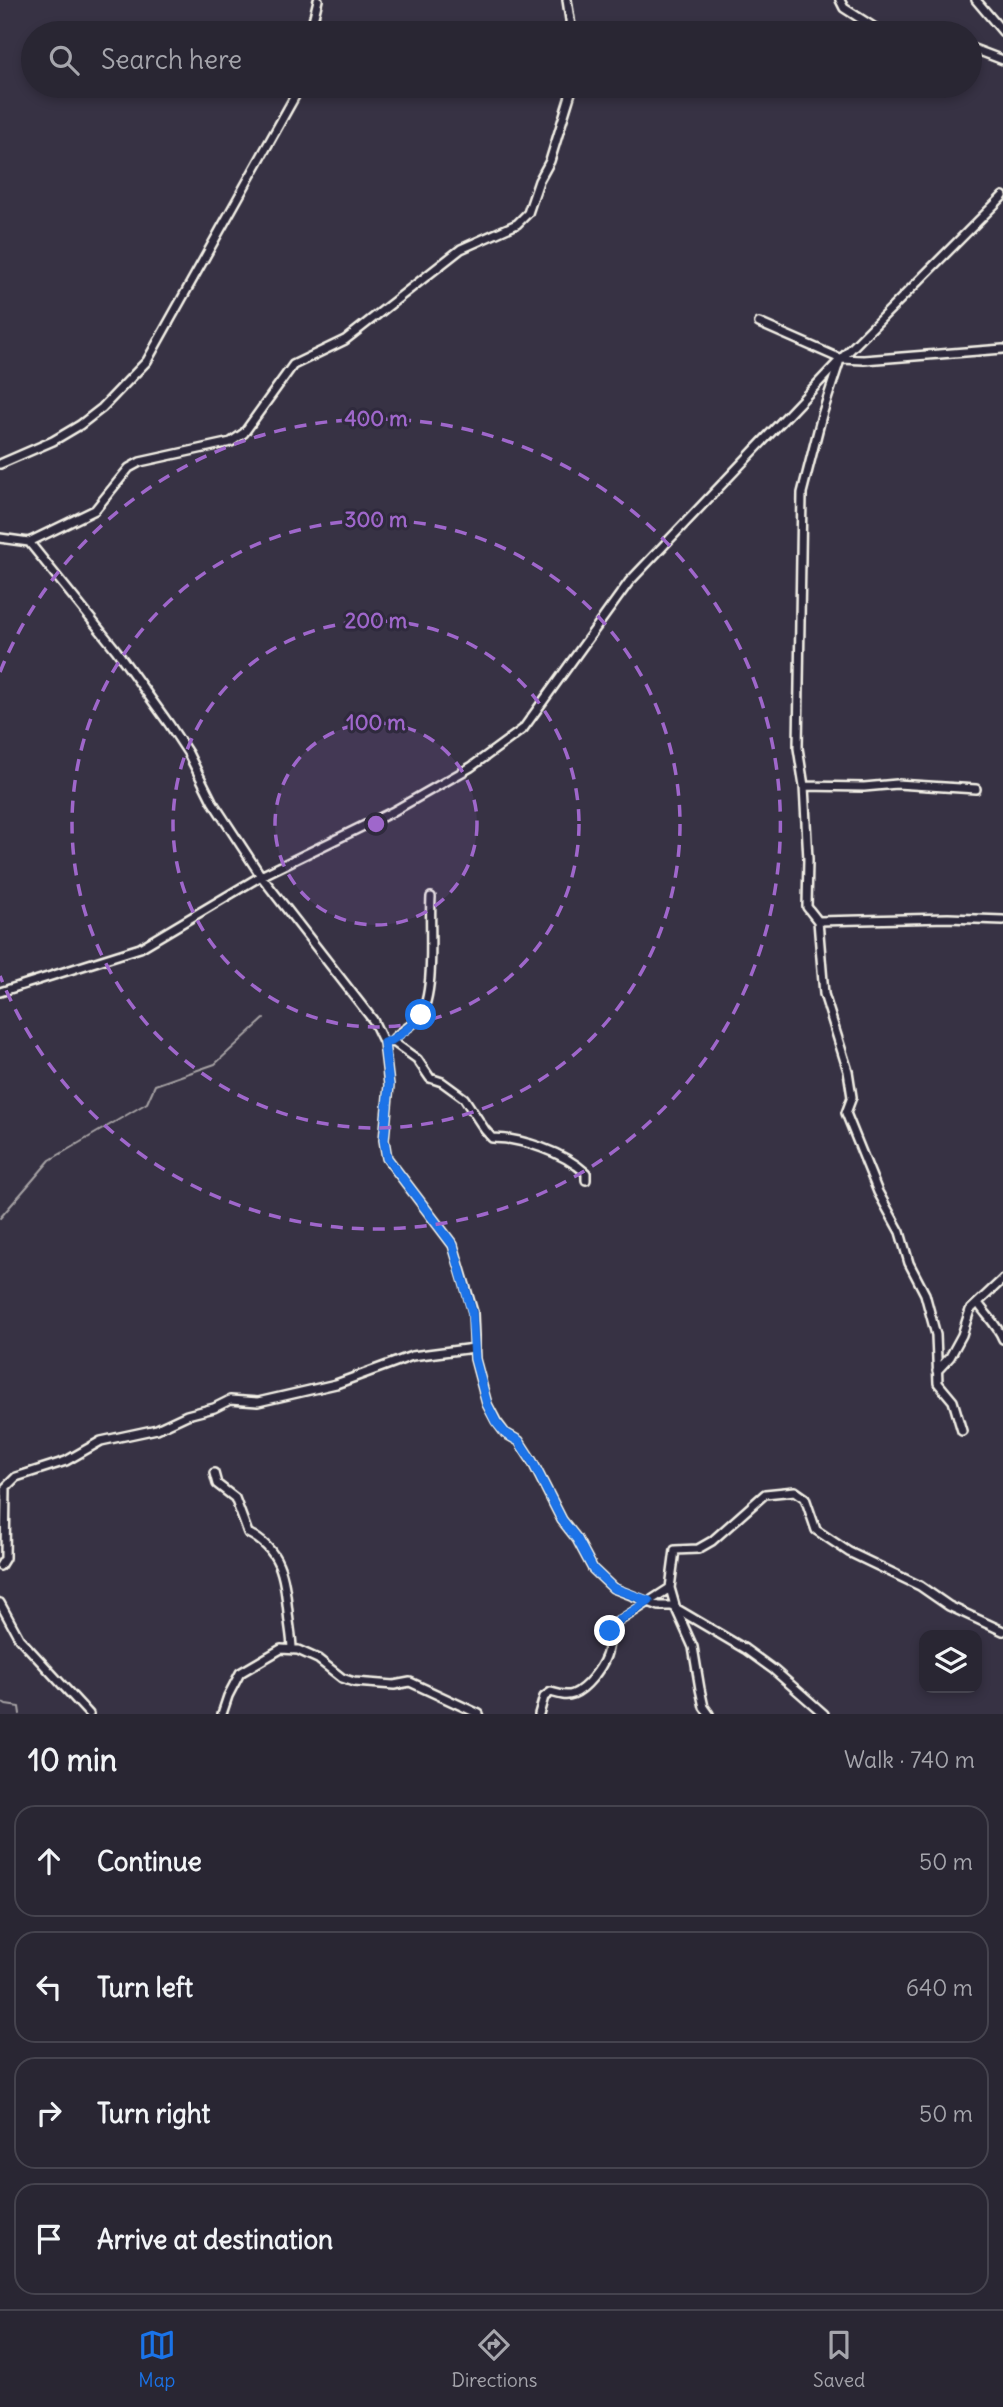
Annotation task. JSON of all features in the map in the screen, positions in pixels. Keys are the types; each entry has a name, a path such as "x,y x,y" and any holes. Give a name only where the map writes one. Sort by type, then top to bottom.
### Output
{"street":[{"path":"313,21 318,0"},
{"path":"567,0 570,21"},
{"path":"840,0 844,8 864,21"},
{"path":"976,0 1003,32"},
{"path":"982,52 1003,60"},
{"path":"0,464 53,441 80,425 102,408 147,361 294,98"},
{"path":"0,538 29,542 95,510 129,468 139,462 231,442 244,433 293,365 345,340 461,249 517,224 528,213 539,181 551,161 569,98"},
{"path":"0,992 140,948 261,876 392,812 471,767 523,729 629,582 841,359 1003,196"},
{"path":"759,323 841,359 863,360 1003,349"},
{"path":"841,359 822,415 802,493 798,748 804,786 808,859 807,907 818,921 824,994 848,1071 852,1097 846,1113 878,1192 900,1232 909,1263 925,1294 936,1335 938,1383 953,1401 962,1431"},
{"path":"29,542 116,650 188,753 212,801 261,876 388,1042 417,1059 430,1078 442,1082 464,1098 492,1138 514,1138 541,1148 580,1167 586,1173 586,1180"},
{"path":"804,786 864,787 897,783 976,789"},
{"path":"431,897 431,955 427,1004 413,1025 388,1042 389,1085 384,1140 387,1158 453,1245 472,1312 474,1348 481,1386 496,1422 505,1433 519,1441 562,1520 577,1539 593,1569 613,1588 659,1606 671,1606 745,1649 774,1670 824,1714"},
{"path":"818,921 948,918 1003,920"},
{"path":"937,1371 950,1357 971,1310 1003,1279"},
{"path":"978,1303 992,1323 1000,1329 1003,1339"},
{"path":"0,1566 5,1558 6,1487 16,1477 66,1461 101,1441 157,1429 230,1400 258,1402 335,1384 412,1356 474,1348"},
{"path":"214,1473 216,1484 235,1499 248,1533 265,1541 273,1555 286,1586 292,1650"},
{"path":"709,1714 704,1707 693,1647 670,1588 675,1550 698,1549 712,1541 765,1494 794,1491 805,1498 816,1530 849,1552 920,1586 949,1606 1003,1631"},
{"path":"539,1714 544,1698 551,1692 565,1696 576,1693 601,1666 606,1655 610,1631 615,1623 670,1588"},
{"path":"0,1604 19,1639 89,1714"},
{"path":"222,1714 240,1673 281,1649 318,1659 342,1678 354,1682 394,1685 410,1682 479,1714"}],"waterway":[{"path":"0,1218 50,1160 147,1103 155,1085 215,1064 264,1019"},
{"path":"0,1701 19,1707 20,1714"}],"route":[{"path":"421,1015 413,1025 397,1034 392,1041 384,1043 389,1085 384,1140 387,1158 453,1245 472,1312 475,1359 487,1404 496,1422 505,1433 519,1441 562,1520 577,1539 593,1569 613,1588 649,1601 615,1623 610,1631"}]}
